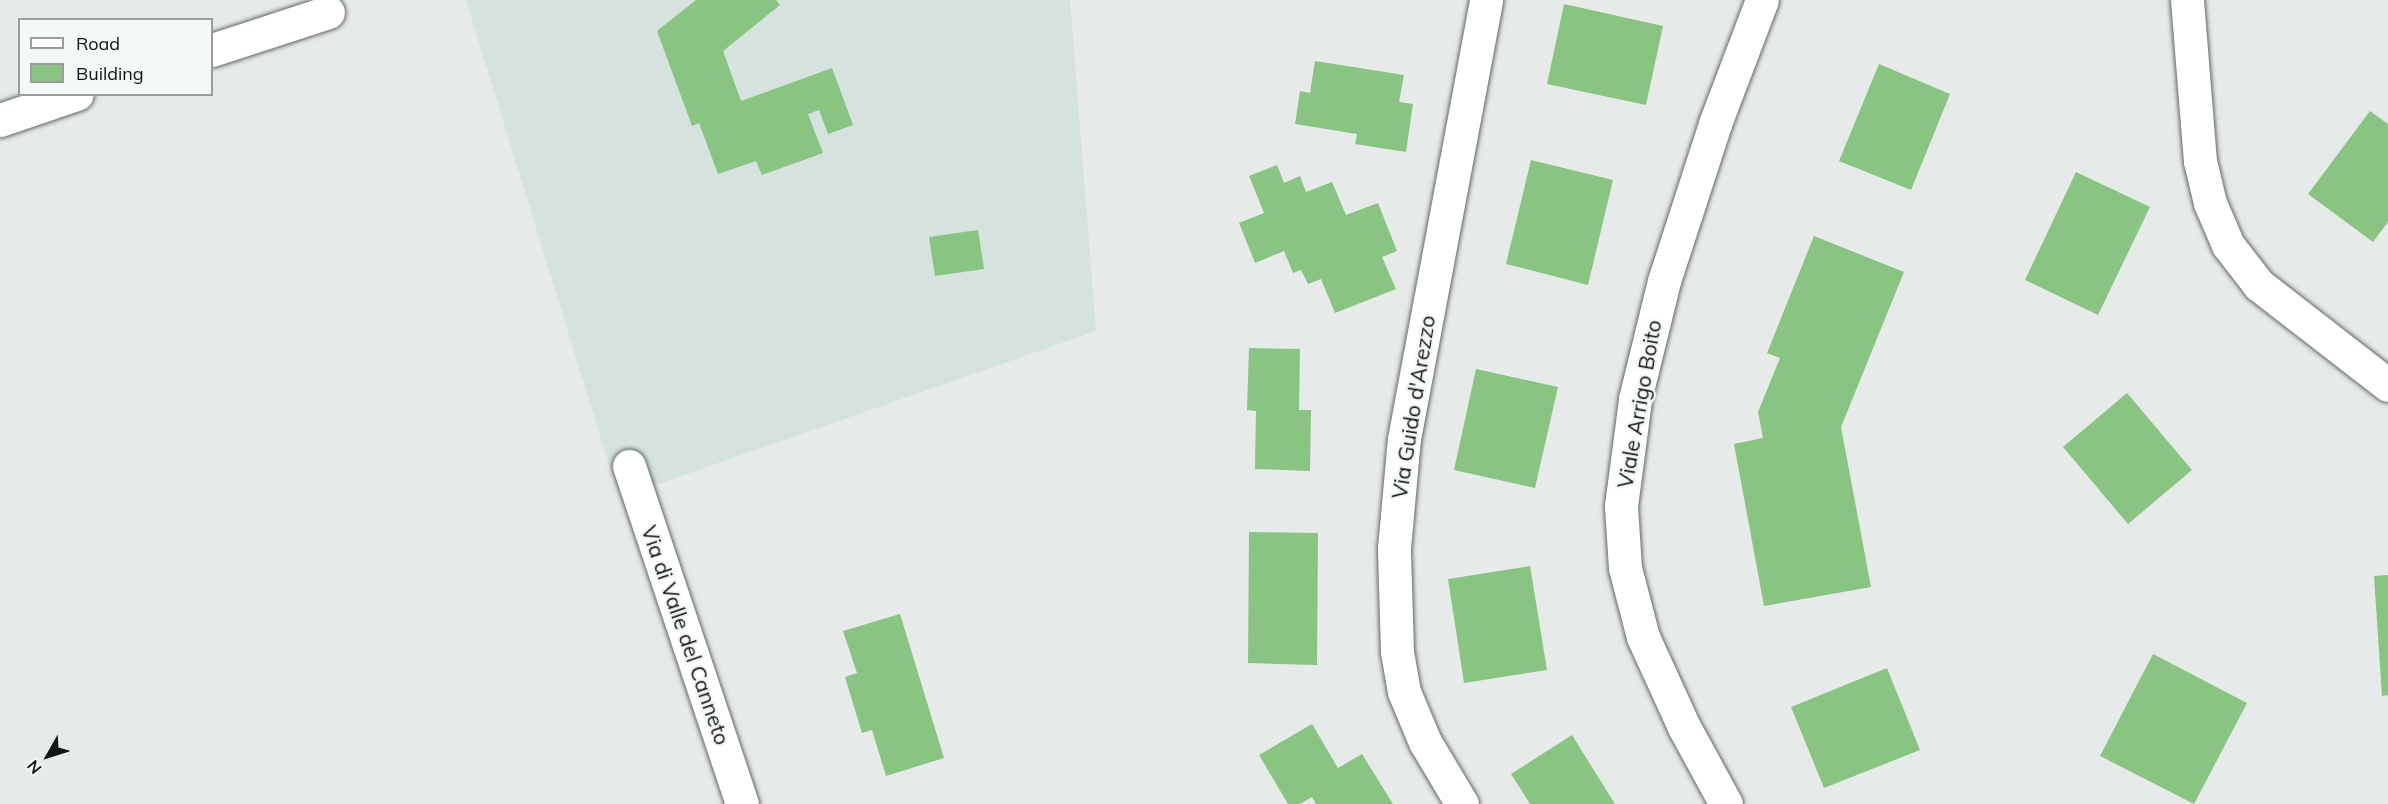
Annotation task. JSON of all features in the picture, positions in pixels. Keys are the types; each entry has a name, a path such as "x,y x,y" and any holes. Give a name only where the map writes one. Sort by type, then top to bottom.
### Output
{"street":[{"name":"Via Guido d'Arezzo","path":"1462,804 1432,755 1404,692 1396,652 1394,548 1404,439 1486,0"},
{"name":"Viale Arrigo Boito","path":"1726,804 1684,728 1643,637 1627,576 1622,506 1635,399 1664,280 1716,121 1761,0"},
{"path":"2187,0 2200,161 2210,203 2228,244 2243,268 2265,290 2388,385"},
{"path":"213,50 328,12"},
{"path":"0,120 71,96"},
{"name":"Via di Valle del Canneto","path":"629,466 742,804"}],"shaded area":[{"path":"466,0 1070,0 1096,331 647,488 629,466 610,468"}],"building":[{"path":"696,0 776,0 780,5 723,51 741,101 832,68 853,125 828,134 819,110 808,114 823,153 762,175 756,161 718,174 699,123 692,126 657,31"},
{"path":"1564,4 1663,26 1646,105 1547,84"},
{"path":"1315,61 1404,75 1399,102 1413,104 1406,152 1355,144 1357,134 1295,124 1300,91 1310,93"},
{"path":"1879,64 1950,94 1911,190 1839,161"},
{"path":"2370,111 2388,124 2388,222 2373,242 2308,194"},
{"path":"1531,160 1613,180 1588,285 1506,264"},
{"path":"1277,165 1284,183 1300,176 1306,192 1332,182 1346,215 1378,203 1397,251 1382,257 1396,289 1335,313 1321,279 1308,284 1301,270 1293,273 1284,251 1255,263 1239,223 1264,213 1249,176"},
{"path":"2076,172 2150,207 2098,315 2025,280"},
{"path":"978,230 984,269 935,276 929,237"},
{"path":"1814,236 1904,272 1841,427 1871,587 1764,606 1734,444 1763,438 1758,412 1780,358 1767,353"},
{"path":"1249,348 1300,349 1299,410 1311,410 1310,471 1255,469 1256,411 1247,410"},
{"path":"1476,369 1558,387 1535,488 1454,470"},
{"path":"2127,393 2192,470 2128,524 2063,447"},
{"path":"1249,532 1318,533 1317,665 1248,663"},
{"path":"1530,566 1547,670 1464,683 1448,579"},
{"path":"2388,575 2388,695 2382,696 2374,576"},
{"path":"900,614 944,758 886,776 872,730 862,733 845,677 857,673 843,631"},
{"path":"2153,654 2247,703 2194,804 2100,756"},
{"path":"1887,668 1920,750 1824,788 1791,707"},
{"path":"1312,724 1338,768 1362,754 1393,804 1316,804 1312,797 1300,804 1288,804 1259,755"},
{"path":"1572,735 1615,804 1530,804 1511,774"}]}
